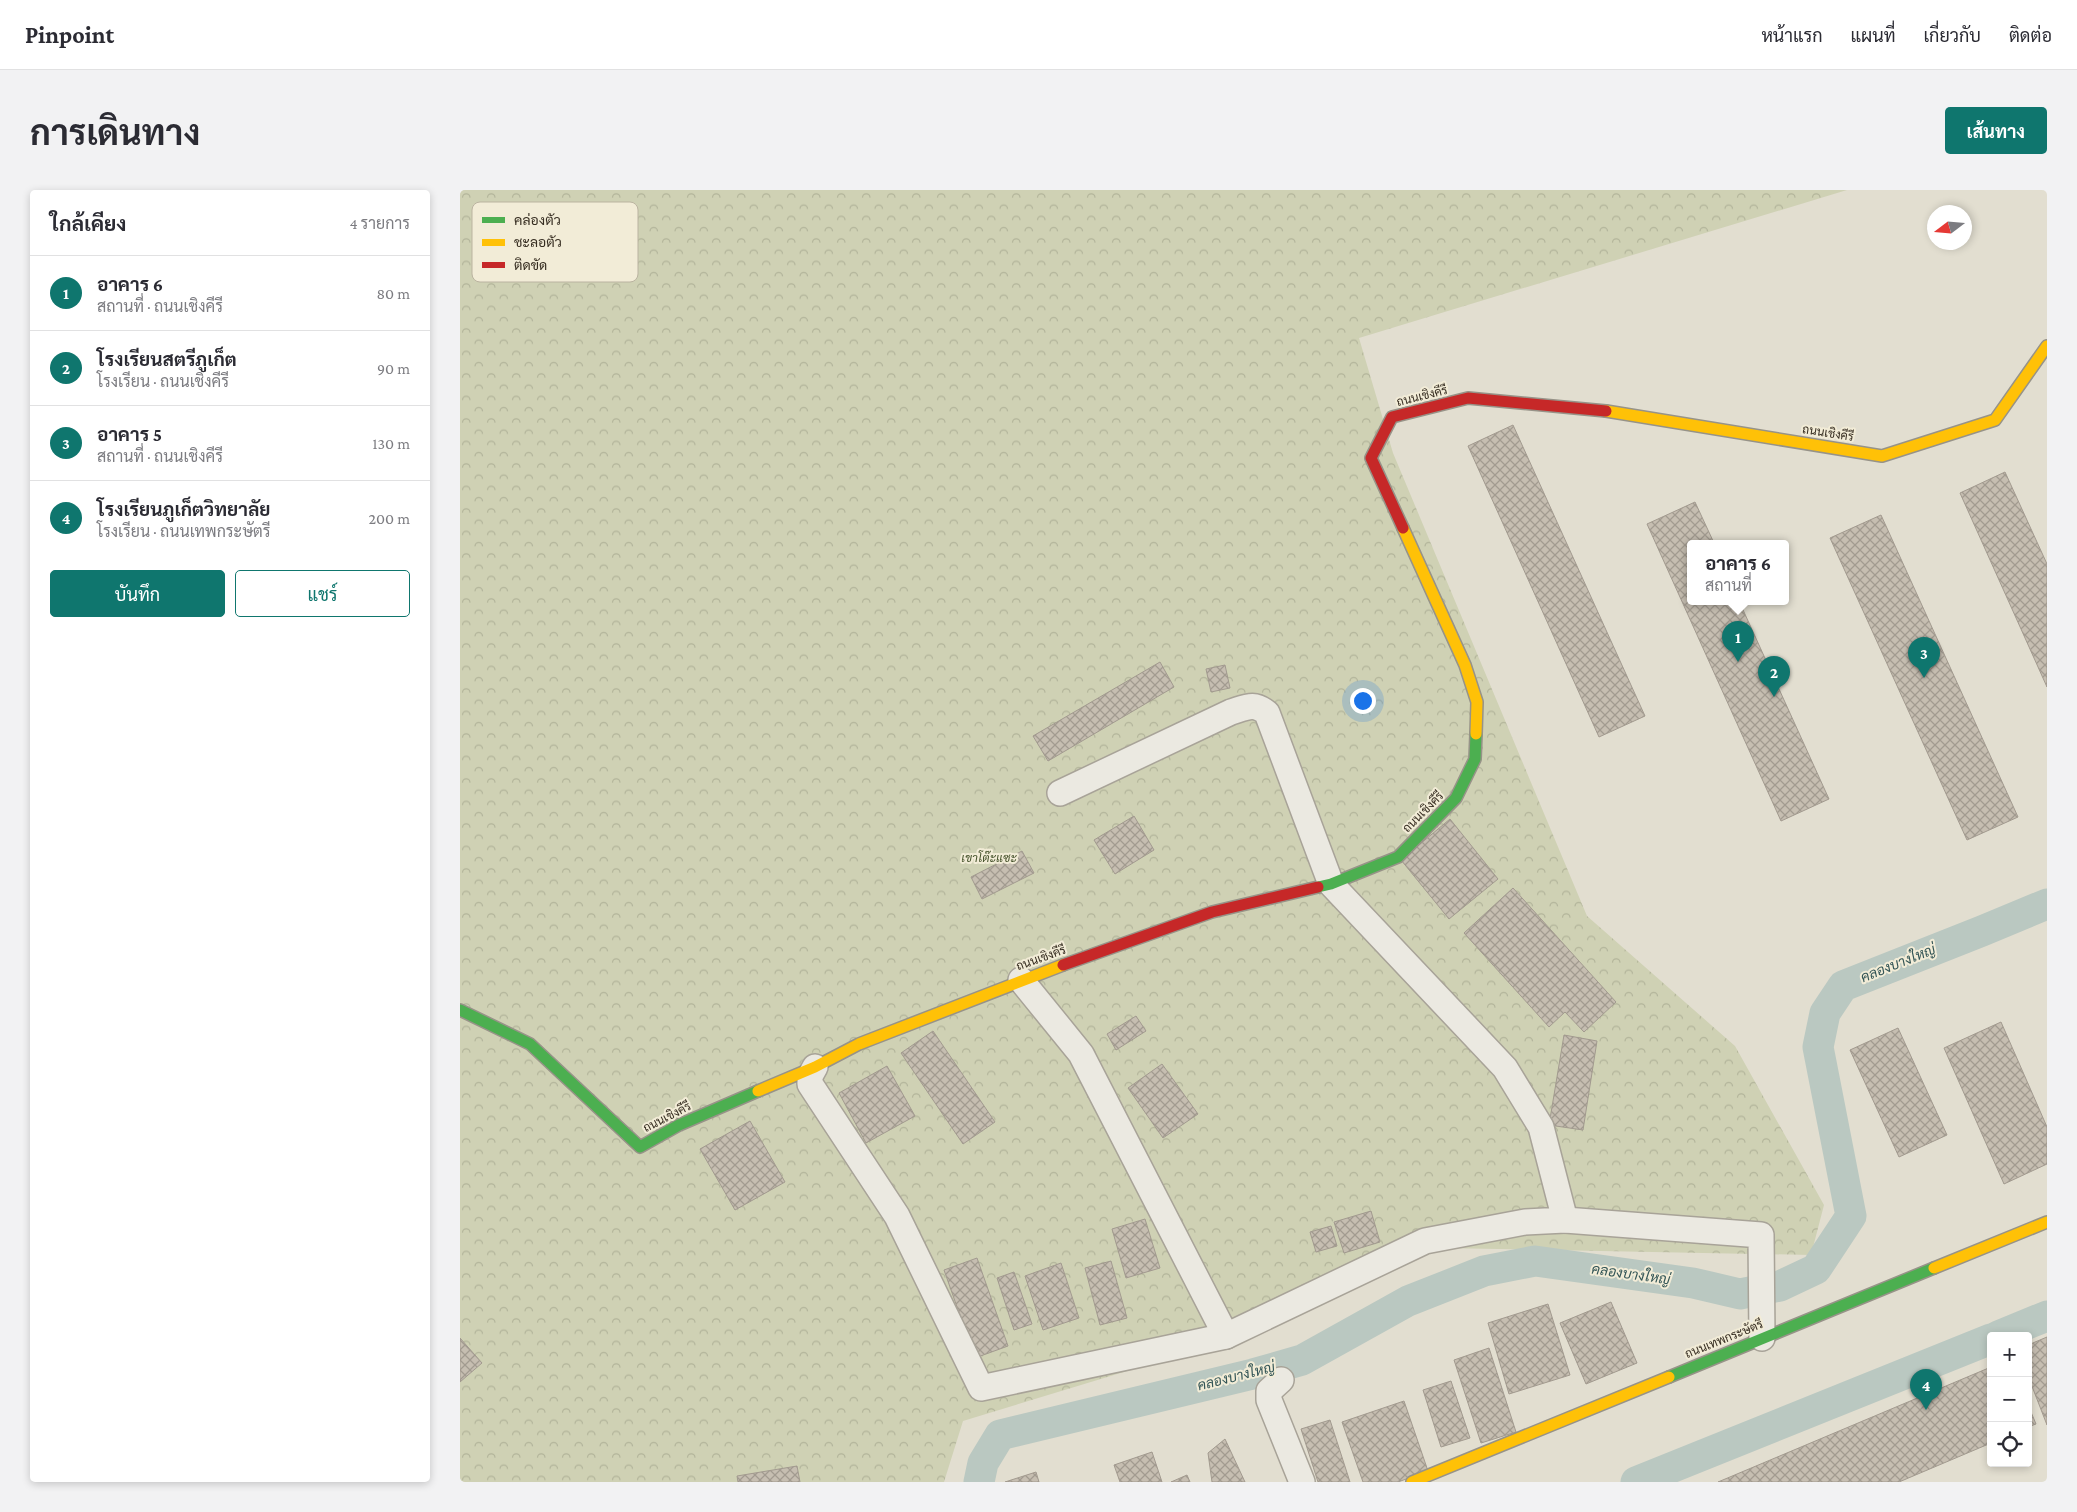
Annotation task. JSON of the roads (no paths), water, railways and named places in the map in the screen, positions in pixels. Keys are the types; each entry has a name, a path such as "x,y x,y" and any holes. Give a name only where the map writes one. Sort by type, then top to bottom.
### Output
{"street":[{"name":"ถนนเชิงคีรี","path":"460,1010 530,1044 640,1147 679,1125 815,1067 859,1044 1021,980 1212,912 1331,884 1398,857 1456,798 1475,759 1477,702 1465,666 1371,458 1392,417 1468,398 1597,410 1882,456 1995,420 2047,346"},
{"path":"1060,793 1221,716 1249,706 1259,706 1267,713 1331,884 1505,1068 1541,1127 1565,1220"},
{"path":"1021,980 1081,1054 1226,1336"},
{"path":"815,1067 810,1076 810,1084 897,1216 980,1388 1263,1329 1425,1241 1525,1222 1565,1220 1761,1235 1762,1331"},
{"name":"ถนนเทพกระษัตรี","path":"1412,1482 1762,1331 2047,1222"},
{"path":"1281,1380 1269,1391 1270,1400 1302,1482"}],"waterway":[{"name":"คลองบางใหญ่","path":"979,1482 983,1463 1000,1435 1253,1374 1302,1360 1408,1301 1484,1271 1535,1261 1693,1283 1740,1294 1780,1286 1816,1269 1851,1216 1818,1047 1825,1013 1843,986 2047,904"},
{"path":"2008,1332 2047,1316"},
{"path":"1636,1482 1987,1341"}],"place":[{"name":"อาคาร 6","path":"1738,662"},
{"name":"อาคาร 5","path":"1924,678"},
{"name":"โรงเรียนสตรีภูเก็ต","path":"1774,697"},
{"name":"โรงเรียนภูเก็ตวิทยาลัย","path":"1926,1410"}],"park label":[{"name":"เขาโต๊ะแซะ","path":"989,858"}]}
